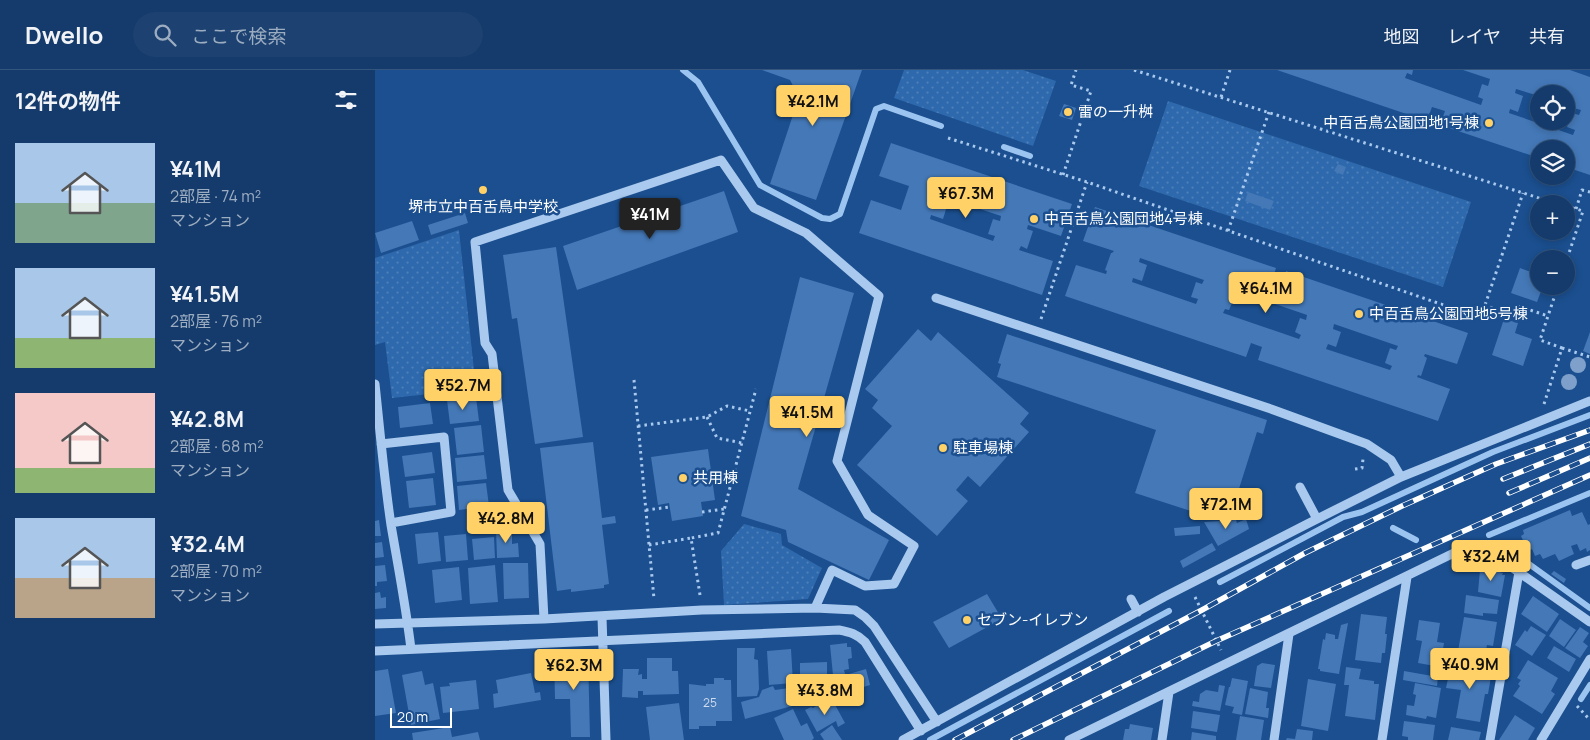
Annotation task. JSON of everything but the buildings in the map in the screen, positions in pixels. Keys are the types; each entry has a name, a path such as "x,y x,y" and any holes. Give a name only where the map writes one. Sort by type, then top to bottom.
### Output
{"street":[{"path":"544,619 540,544 508,490 492,354 485,343 475,242 721,160 754,208 806,232 879,296 837,461 868,514 914,546 894,584 865,586 832,570 815,608"},
{"path":"936,298 1038,330 1271,409 1367,444 1391,460 1401,477"},
{"path":"375,384 391,523 411,649"},
{"path":"903,740 1138,612 1317,518 1401,477 1590,400"},
{"path":"381,444 444,437 451,512 391,523"},
{"path":"1300,487 1317,518"},
{"path":"1069,740 1458,551 1480,545 1590,622"},
{"path":"1576,565 1590,560"},
{"path":"1490,740 1519,572"},
{"path":"1382,740 1407,577"},
{"path":"1131,599 1138,612"},
{"path":"375,624 602,617 702,610 815,608 855,610 874,626 937,722"},
{"path":"602,617 606,740"},
{"path":"375,651 823,630 851,632 865,642 921,731"},
{"path":"1274,740 1289,634"},
{"path":"1541,740 1590,659"},
{"path":"1162,740 1169,692"}],"path":[{"path":"1063,175 1091,92 1071,85 1076,70"},
{"path":"1134,70 1530,195"},
{"path":"1221,97 1230,70"},
{"path":"1228,231 1269,112"},
{"path":"948,138 1087,182 1487,320"},
{"path":"1038,330 1087,182"},
{"path":"1570,250 1583,211 1576,209 1582,190 1590,192"},
{"path":"1481,317 1523,193"},
{"path":"1555,295 1540,340 1590,357"},
{"path":"1484,306 1510,314 1518,306 1548,316"},
{"path":"1543,407 1562,348"},
{"path":"634,380 655,614"},
{"path":"649,545 718,533 756,389"},
{"path":"638,426 707,417 727,406 750,411"},
{"path":"707,417 717,438 742,443"},
{"path":"646,510 670,507"},
{"path":"702,512 724,509"},
{"path":"691,538 702,610"},
{"path":"1193,593 1220,649"}],"shaded area":[{"path":"904,70 1023,70 1056,81 1033,146 894,98"},
{"path":"1168,101 1471,202 1443,287 1139,186"},
{"path":"459,230 476,389 392,398 385,342 375,345 375,258"},
{"path":"744,524 781,534 782,545 822,568 808,599 724,605 721,551"}],"waterway":[{"path":"683,70 698,82 760,185 822,218 830,219 840,214 876,109 884,106 941,126"},
{"path":"1004,147 1030,156"},
{"path":"1220,582 1343,517 1362,512 1493,452 1590,415"},
{"path":"1489,535 1590,493"},
{"path":"1393,528 1416,540"},
{"path":"1504,546 1590,608"},
{"path":"930,740 1169,611"},
{"path":"1581,699 1590,685"}],"railway":[{"path":"955,740 1202,610 1305,553 1402,506 1496,464 1590,430"},
{"path":"1503,479 1590,444"},
{"path":"1509,493 1590,458"},
{"path":"1013,740 1216,641 1590,475"}],"place":[{"name":"雷の一升桝","path":"1068,112"},
{"name":"中百舌鳥公園団地1号棟","path":"1489,123"},
{"name":"堺市立中百舌鳥中学校","path":"483,190"},
{"name":"中百舌鳥公園団地4号棟","path":"1034,219"},
{"name":"中百舌鳥公園団地5号棟","path":"1359,314"},
{"name":"駐車場棟","path":"943,448"},
{"name":"共用棟","path":"683,478"},
{"name":"セブン-イレブン","path":"967,620"}]}
